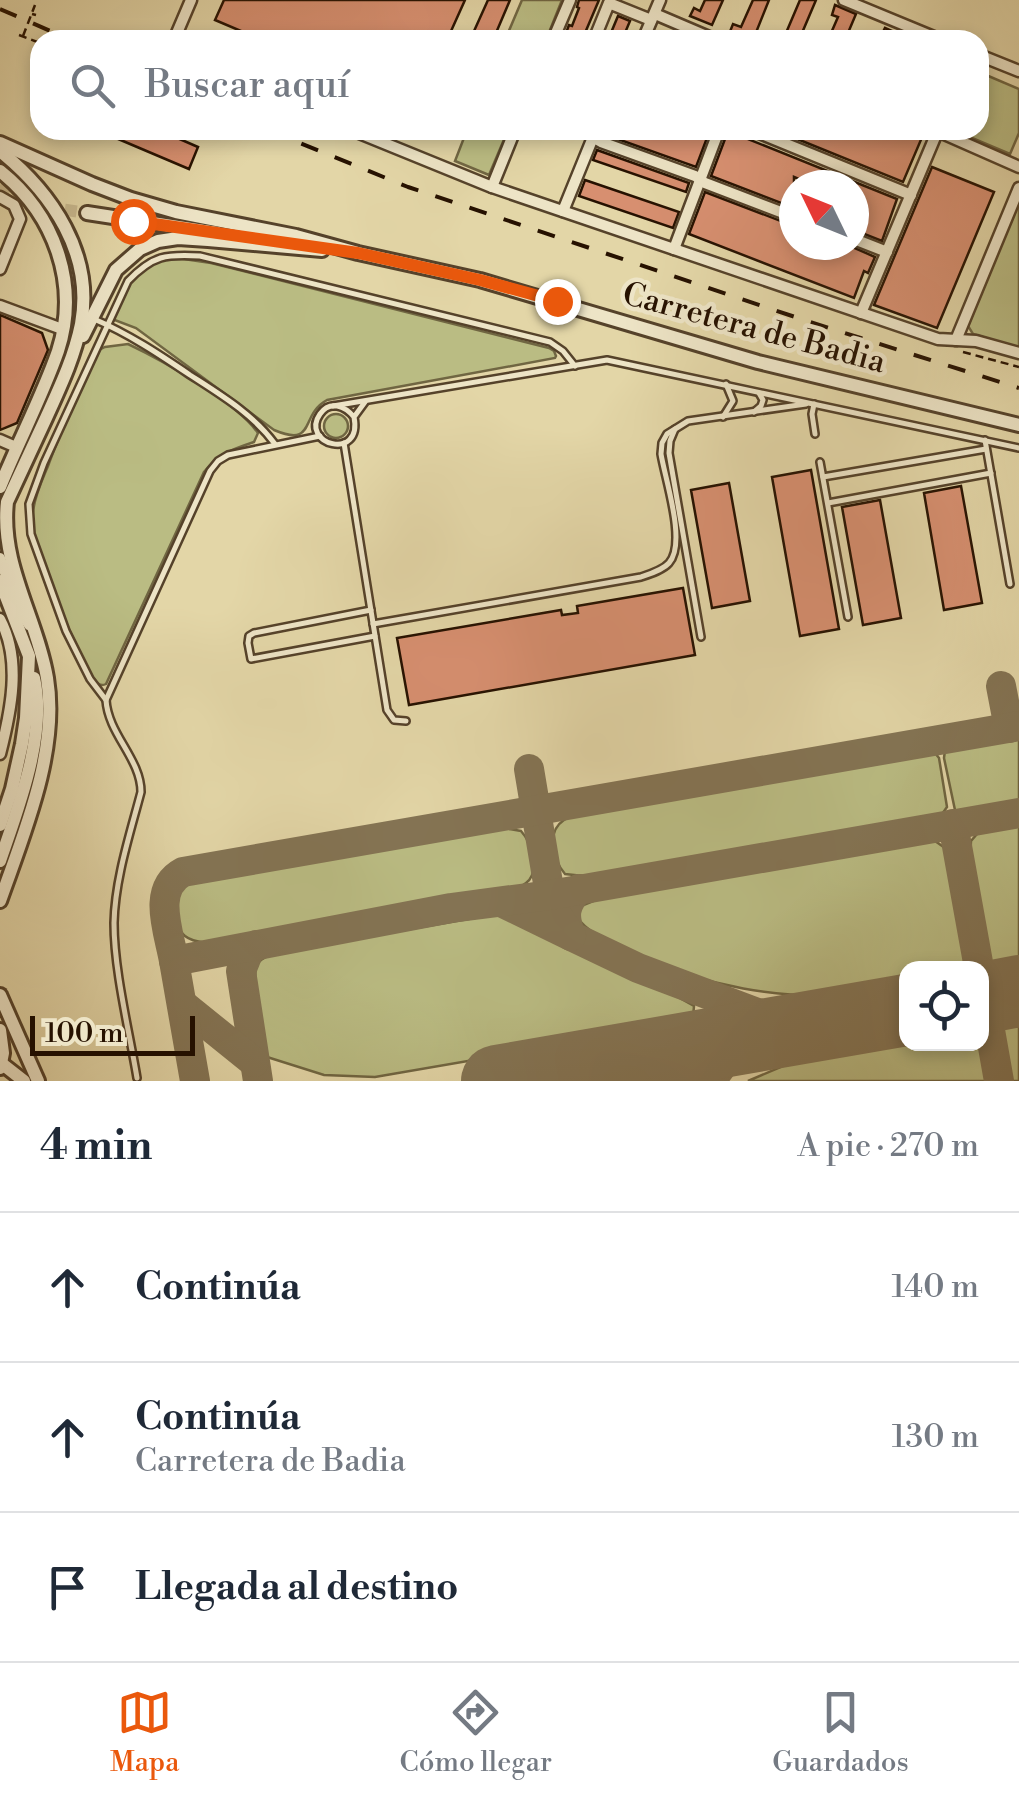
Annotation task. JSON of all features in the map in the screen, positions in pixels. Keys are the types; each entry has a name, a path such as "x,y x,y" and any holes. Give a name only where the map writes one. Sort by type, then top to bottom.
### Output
{"street":[{"path":"178,30 191,0"},
{"path":"557,30 570,0"},
{"path":"647,30 660,0"},
{"path":"844,0 917,30"},
{"path":"598,30 610,3 689,30"},
{"path":"989,60 1019,71"},
{"path":"377,140 492,186 938,339 982,342 1019,354"},
{"path":"492,186 511,140"},
{"path":"563,211 591,140"},
{"path":"599,140 779,211"},
{"path":"674,249 714,140"},
{"path":"776,140 911,195"},
{"path":"861,313 933,140"},
{"path":"959,140 1019,167"},
{"path":"0,143 131,199 358,253"},
{"path":"0,151 46,196 62,218 72,244 83,300 70,365"},
{"path":"0,171 40,212 56,246 65,280 66,306 59,349 0,488"},
{"path":"956,340 1015,211 1019,188"},
{"path":"0,197 14,204 20,219 0,269"},
{"path":"87,213 358,253"},
{"path":"0,901 30,816 46,754 48,681 12,580 2,518 6,502 116,270 140,249 158,240 178,238 358,253"},
{"path":"869,245 886,252"},
{"name":"Carretera de Badia","path":"358,253 480,280 758,362 1019,426"},
{"path":"0,306 62,329"},
{"path":"0,440 16,447"},
{"path":"0,558 16,605 33,630"},
{"path":"0,862 23,795 34,743 36,685 1,585"},
{"path":"0,619 13,658 10,716 0,754"},
{"path":"0,825 22,744 28,656"},
{"path":"0,995 38,1081"},
{"path":"0,1030 1,1065 24,1081"}],"lane":[{"path":"106,700 90,679 66,631 30,534 29,504 128,280 145,263 170,254 200,256 550,342 575,366"},
{"path":"92,318 133,338 242,409 275,444"},
{"path":"366,400 354,417 353,435 344,443 330,444 320,436 318,417 333,406 366,400 608,360 1019,448"},
{"path":"723,417 733,401 726,384"},
{"path":"752,414 763,400 758,392"},
{"path":"373,624 641,577 661,569 671,561 677,546 661,454 667,434 688,422 812,404"},
{"path":"812,404 814,434"},
{"path":"333,406 345,408 354,417"},
{"path":"677,427 669,453 701,637"},
{"path":"137,1078 114,923 141,780 112,724 106,700 210,470 228,455 320,436"},
{"path":"984,440 1010,584"},
{"path":"344,443 388,714 396,721 406,721"},
{"path":"823,477 986,450"},
{"path":"820,462 848,616"},
{"path":"828,503 991,473"},
{"path":"371,610 254,633 248,643 251,659 375,636"}],"path":[{"path":"30,39 21,35 35,5"},
{"path":"938,339 936,345 1019,368"}],"green space":[{"path":"522,0 562,0 550,30 509,30"},
{"path":"989,76 1019,89 1019,133 1010,154 977,140 989,140"},
{"path":"463,140 504,140 489,175 455,161"},
{"path":"1019,202 1019,348 973,334 968,326"},
{"path":"170,257 211,263 549,348 556,356 327,400 318,406 302,432 287,434 274,430 136,328 112,319 132,279 146,267"},
{"path":"128,344 217,396 258,433 254,442 226,453 204,472 106,684 102,685 93,678 54,595 37,548 33,511 59,437 97,351"},
{"path":"336,414 348,426 336,438 324,426"},
{"path":"1019,735 1019,803 963,813 955,810 945,750"},
{"path":"926,752 939,758 947,807 940,817 593,877 565,874 555,856 557,827 584,812"},
{"path":"1019,822 1019,965 997,968 986,957 970,861 971,841 977,834"},
{"path":"504,828 521,831 534,865 526,883 503,893 226,942 194,940 185,936 177,924 176,901 183,888 212,876"},
{"path":"905,841 935,841 945,848 968,961 899,961 899,986 859,993 798,995 716,983 607,941 579,920 581,906 613,893"},
{"path":"498,914 676,996 694,1006 693,1017 682,1024 375,1077 324,1075 267,1057 255,980 258,963 264,958 288,950"},
{"path":"1019,1017 1019,1081 1007,1081 999,1030 1006,1020"},
{"path":"899,1038 899,1051 984,1051 989,1081 748,1081 797,1060"}],"building":[{"path":"224,0 465,0 452,30 238,30 215,20"},
{"path":"488,0 510,0 497,30 474,30"},
{"path":"579,0 599,0 586,30 567,30 572,26"},
{"path":"705,0 723,0 712,25 690,16 694,8 700,11"},
{"path":"753,0 769,0 757,30 731,30 733,24 741,27"},
{"path":"800,0 816,0 803,30 787,30"},
{"path":"835,5 856,14 849,30 832,30 838,17 832,15"},
{"path":"618,16 630,21 626,30 612,30"},
{"path":"121,140 182,140 198,147 189,169"},
{"path":"620,140 706,140 696,167"},
{"path":"725,140 750,140 825,170 779,170 779,202 711,176"},
{"path":"800,140 921,140 903,182"},
{"path":"597,150 689,183 686,192 593,160"},
{"path":"932,167 994,192 937,328 874,305"},
{"path":"585,180 679,212 673,228 579,196"},
{"path":"869,188 897,199 882,241 869,236"},
{"path":"705,192 779,220 779,260 875,257 868,273 864,271 854,298 689,234"},
{"path":"0,315 42,333 48,350 17,423 0,430"},
{"path":"811,470 839,629 800,636 772,477"},
{"path":"729,483 750,601 712,608 691,490"},
{"path":"961,486 982,603 944,610 924,493"},
{"path":"880,500 901,618 863,625 842,507"},
{"path":"683,588 695,655 409,705 397,638 561,610 562,615 578,613 577,606"}],"taxiway":[{"path":"1001,686 1009,728"},
{"path":"174,961 165,900 167,889 183,872 1019,726"},
{"path":"501,902 571,936 556,914 550,895 529,769"},
{"path":"195,1081 174,961 451,908 550,895 1019,813"},
{"path":"953,824 978,961"},
{"path":"579,889 566,911 571,936 638,968 797,1028"},
{"path":"257,945 249,951 241,971 258,1081"},
{"path":"182,1004 254,1062"},
{"path":"989,1025 999,1081"},
{"path":"711,1081 737,1040"}],"runway":[{"path":"989,997 1019,991"},
{"path":"497,1081 899,1011"}],"tunnel":[{"path":"0,185 28,201"},
{"path":"47,207 87,213"}],"railway":[{"path":"0,9 48,30"},
{"path":"293,140 408,187 1019,388"}],"route":[{"path":"133,221 358,253 557,301"}]}
